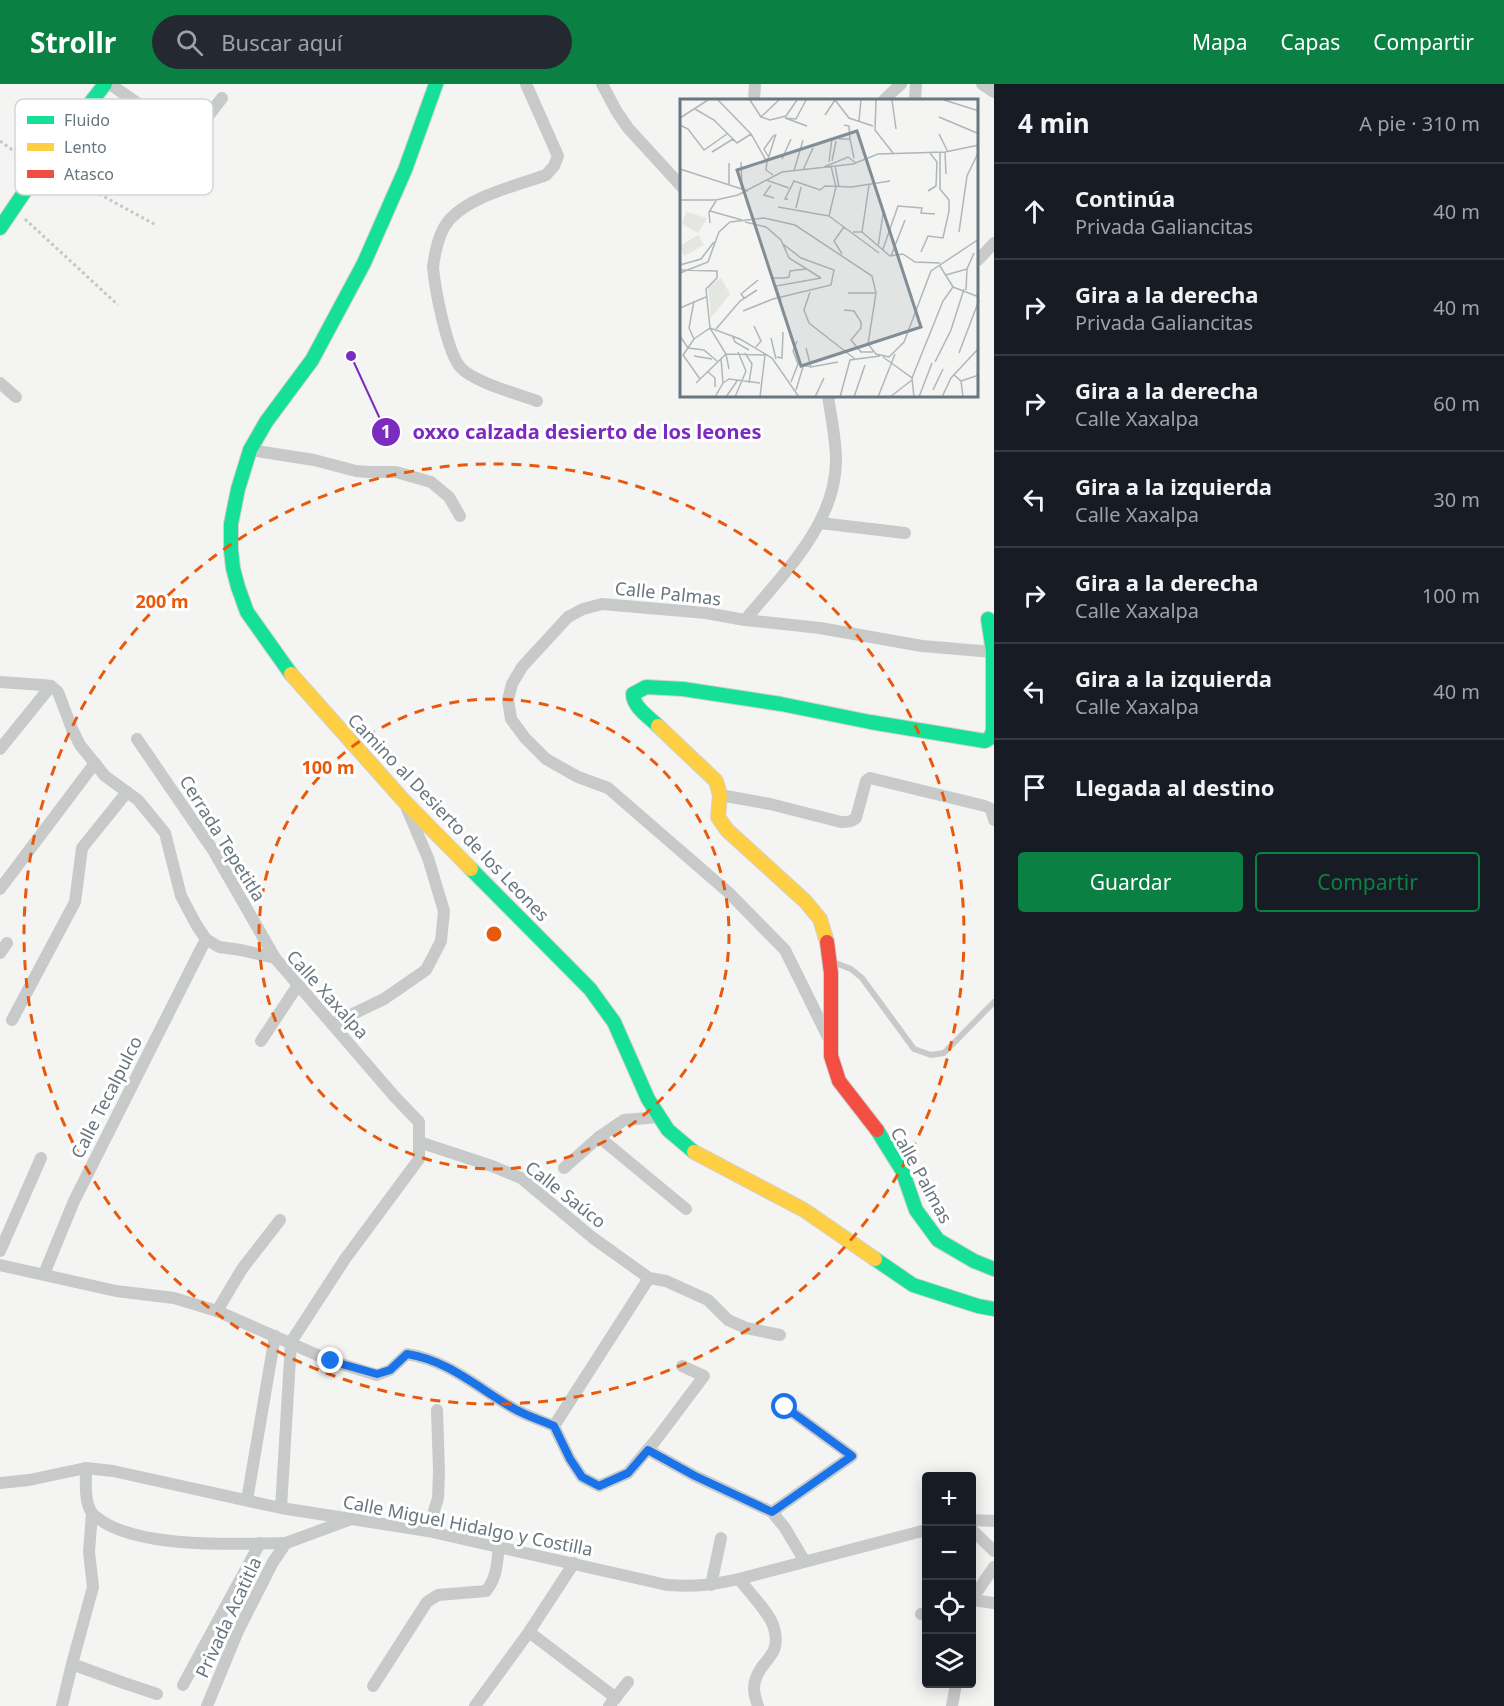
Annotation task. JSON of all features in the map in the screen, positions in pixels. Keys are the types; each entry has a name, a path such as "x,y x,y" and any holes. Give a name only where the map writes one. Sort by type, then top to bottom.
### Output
{"main road":[{"path":"93,99 105,84"},
{"name":"Camino al Desierto de los Leones","path":"436,84 405,170 364,263 312,360 267,422 250,450 231,524 231,550 238,587 247,612 288,671 404,801 590,988 615,1022 648,1099 668,1130 696,1154 804,1210 913,1286 994,1309"},
{"path":"0,228 23,195"},
{"name":"Calle Palmas","path":"988,619 993,652 993,731 990,738 985,741 684,689 646,687 633,694 633,700 716,781 720,795 718,817 727,830 805,901 820,919 827,938 830,961 831,1056 839,1081 879,1132 902,1170 916,1210 938,1240 974,1261 994,1269"}],"street":[{"path":"110,84 131,99"},
{"path":"526,84 558,156 554,166 546,175 474,201 449,220 442,231 434,254 433,267 449,344 454,359 462,370 490,384 537,401"},
{"path":"602,84 628,128 680,185"},
{"path":"754,99 755,84"},
{"path":"885,99 901,84"},
{"path":"915,99 916,84"},
{"path":"982,84 994,93"},
{"path":"213,110 222,98"},
{"path":"979,259 994,243"},
{"path":"0,383 16,398"},
{"path":"745,620 798,556 820,523 832,492 836,460 828,398"},
{"path":"250,450 314,460 356,471 396,472 431,482 449,496 460,516"},
{"path":"820,523 905,533"},
{"name":"Calle Palmas","path":"831,1042 785,950 728,892 608,788 578,777 546,759 525,738 511,718 508,700 512,684 522,668 568,617 583,609 602,604 706,613 745,620 820,628 922,646 993,652"},
{"path":"0,682 51,686 57,692 80,745 105,776 138,800 165,833 182,896 206,939"},
{"path":"0,749 51,686"},
{"name":"Cerrada Tepetitla","path":"137,739 213,850 275,958"},
{"path":"0,889 95,763"},
{"path":"720,795 847,822 856,818 866,782 870,778 985,806 991,809 994,820"},
{"path":"12,1020 75,902 82,848 127,792"},
{"path":"332,1024 384,999 426,970 441,940 444,911 428,858 404,801"},
{"name":"Calle Xaxalpa","path":"206,939 219,946 275,958 419,1122 419,1142"},
{"name":"Calle Tecalpulco","path":"44,1274 74,1201 206,939"},
{"path":"261,1041 298,985"},
{"path":"564,1168 599,1137 624,1120 659,1117"},
{"path":"599,1137 686,1209"},
{"path":"281,1508 291,1342 345,1259 419,1159 419,1142"},
{"name":"Calle Saúco","path":"419,1142 521,1178 593,1238 649,1278 666,1281 708,1300 728,1320 746,1328 780,1335"},
{"path":"0,1251 42,1158"},
{"path":"217,1311 242,1269 280,1220"},
{"path":"0,1265 116,1291 174,1298 217,1311 331,1361 377,1374 390,1370 407,1354 421,1356 457,1372 513,1409 554,1426 570,1459 582,1477 599,1486 628,1473 704,1376 682,1366"},
{"path":"554,1426 649,1278"},
{"path":"247,1500 275,1336"},
{"path":"772,1512 852,1456 785,1407"},
{"path":"428,1531 438,1498 437,1410"},
{"path":"648,1450 695,1476 772,1512 785,1527 804,1560"},
{"path":"62,1706 93,1587 89,1552 92,1513 85,1494 86,1468"},
{"name":"Calle Miguel Hidalgo y Costilla","path":"0,1483 29,1480 86,1468 113,1470 281,1508 428,1531 667,1585 711,1585 922,1531"},
{"path":"92,1513 110,1527 153,1539 260,1544 286,1543 352,1519"},
{"path":"976,1520 994,1521"},
{"path":"976,1534 994,1551"},
{"path":"711,1585 722,1538"},
{"name":"Privada Acatitla","path":"207,1706 238,1631 273,1562 286,1543"},
{"path":"183,1685 260,1544"},
{"path":"373,1686 427,1602 438,1595 486,1592 496,1572 499,1546"},
{"path":"475,1706 529,1632 574,1563"},
{"path":"976,1593 994,1567"},
{"path":"739,1579 774,1626 776,1639 774,1650 756,1676 756,1700 747,1706"},
{"path":"976,1600 994,1603"},
{"path":"529,1632 613,1702 628,1682"},
{"path":"72,1664 157,1694"},
{"path":"952,1706 955,1688"}],"lane":[{"path":"830,961 850,969 862,978 914,1049 931,1055 944,1053 994,1002"}],"path":[{"path":"0,141 15,151"},
{"path":"97,195 156,225"},
{"path":"14,208 118,305"}],"traffic: fast":[{"path":"93,99 105,84"},
{"path":"291,674 247,612 238,587 231,550 231,524 238,489 250,450 266,422 312,360 364,263 405,170 436,84"},
{"path":"0,228 22,195"},
{"path":"658,726 642,712 634,699 633,694 646,687 683,689 781,704 870,722 985,741 990,738 993,731 993,652 988,619"},
{"path":"471,869 590,989 614,1022 648,1099 668,1130 694,1152"},
{"path":"877,1130 902,1170 916,1210 938,1240 974,1261 994,1269"},
{"path":"875,1259 913,1285 994,1309"}],"traffic: slow":[{"path":"291,674 404,801 471,869"},
{"path":"658,726 716,781 720,795 718,817 727,830 805,901 820,919 827,942"},
{"path":"694,1152 804,1210 875,1259"}],"traffic: jam":[{"path":"827,942 831,973 831,1056 839,1081 877,1130"}],"place":[{"name":"oxxo calzada desierto de los leones","path":"351,356"}],"route":[{"path":"331,1361 377,1374 390,1370 407,1354 421,1356 457,1372 513,1409 554,1426 570,1459 582,1477 599,1486 628,1473 648,1450 695,1476 772,1512 852,1456 785,1407"}]}
